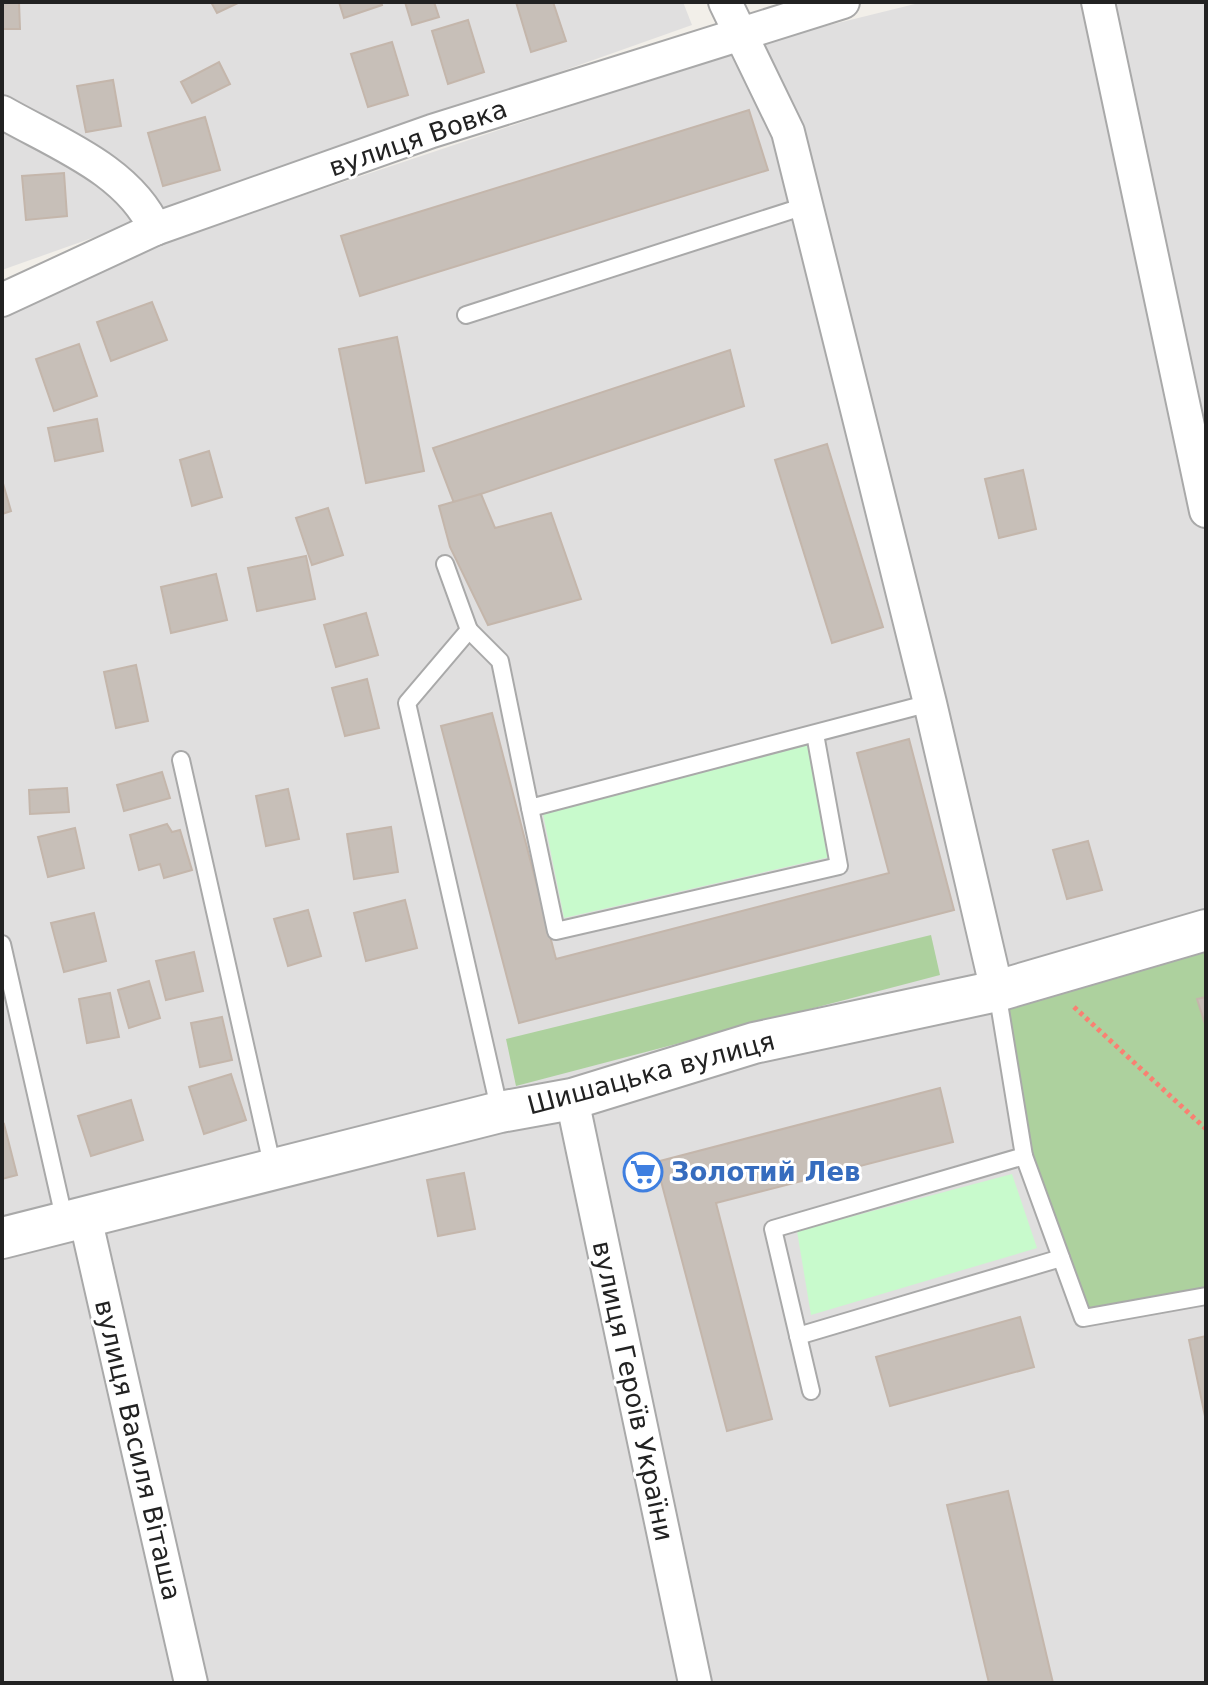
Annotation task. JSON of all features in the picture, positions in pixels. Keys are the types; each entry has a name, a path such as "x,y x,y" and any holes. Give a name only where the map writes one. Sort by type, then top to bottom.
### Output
{"street":[{"path":"725,2 788,132 930,703 997,991"},
{"name":"вулиця Вовка","path":"2,300 155,229 432,131 843,2"},
{"path":"1098,2 1206,511"},
{"path":"2,112 118,179 144,205 155,229"},
{"name":"Шишацька вулиця","path":"2,1238 500,1112 572,1099 754,1043 997,991 1206,930"},
{"name":"вулиця Героїв України","path":"572,1099 695,1683"},
{"name":"вулиця Василя Віташа","path":"75,1219 191,1683"}],"lane":[{"path":"466,315 805,206"},
{"path":"445,564 469,630 500,661 556,931 839,866 815,734"},
{"path":"469,630 407,703 500,1112"},
{"path":"530,808 930,703"},
{"path":"181,760 273,1169"},
{"path":"2,944 75,1219"},
{"path":"997,991 1024,1156 1083,1318 1206,1296"},
{"path":"811,1391 773,1229 1024,1156"},
{"path":"798,1336 1061,1258"}],"path":[{"path":"1074,1007 1206,1129"}],"shaded area":[{"path":"2,2 683,2 692,25 2,270"},
{"path":"923,2 1206,2 1206,1683 2,1683 2,292 164,242 765,41"}],"green space":[{"path":"808,745 830,857 564,918 543,814"},
{"path":"1206,932 1206,1295 1083,1318 1024,1156 997,991"},
{"path":"931,935 940,975 516,1086 506,1039"},
{"path":"1012,1174 1037,1248 811,1315 797,1231"}],"building":[{"path":"2,2 19,2 20,29 2,29"},
{"path":"211,2 240,2 217,13"},
{"path":"339,2 381,2 382,5 344,18"},
{"path":"405,2 434,2 439,17 412,25"},
{"path":"516,2 553,2 566,41 531,52"},
{"path":"468,20 484,72 448,84 432,31"},
{"path":"392,42 408,95 368,107 351,54"},
{"path":"219,62 230,84 192,103 181,82"},
{"path":"113,80 121,126 86,132 77,86"},
{"path":"749,110 768,170 360,296 341,236"},
{"path":"205,117 220,170 163,186 148,133"},
{"path":"64,173 67,216 26,220 22,176"},
{"path":"152,302 167,340 111,361 97,322"},
{"path":"397,337 424,471 366,483 339,349"},
{"path":"79,344 97,396 54,411 36,359"},
{"path":"730,350 744,406 454,503 433,448"},
{"path":"97,419 103,451 55,461 48,428"},
{"path":"827,444 883,627 832,643 775,460"},
{"path":"209,451 222,497 192,506 180,460"},
{"path":"1023,470 1036,529 999,538 985,479"},
{"path":"2,480 11,511 2,514"},
{"path":"481,494 495,528 551,513 581,599 488,625 450,547 439,506"},
{"path":"328,508 343,555 312,565 296,518"},
{"path":"306,556 315,599 257,611 248,568"},
{"path":"216,574 227,620 171,633 161,587"},
{"path":"366,613 378,655 336,667 324,625"},
{"path":"136,665 148,721 116,728 104,672"},
{"path":"367,679 379,728 345,736 332,688"},
{"path":"492,713 556,959 889,873 857,753 909,739 954,910 519,1023 441,726"},
{"path":"162,772 170,798 124,811 117,785"},
{"path":"67,788 69,812 30,814 29,790"},
{"path":"288,789 299,839 266,846 256,796"},
{"path":"167,824 172,832 180,830 192,870 164,878 160,864 139,870 130,835"},
{"path":"391,827 398,872 354,879 347,834"},
{"path":"75,828 84,868 48,877 38,837"},
{"path":"1088,841 1102,890 1067,899 1053,850"},
{"path":"405,900 417,948 366,961 354,913"},
{"path":"308,910 321,956 288,966 274,919"},
{"path":"94,913 106,961 64,972 51,923"},
{"path":"194,952 203,991 166,1000 156,961"},
{"path":"149,981 160,1018 129,1028 118,990"},
{"path":"110,993 119,1037 87,1043 79,999"},
{"path":"1206,997 1206,1027 1197,999"},
{"path":"222,1017 232,1060 200,1067 191,1023"},
{"path":"231,1074 246,1120 204,1134 189,1087"},
{"path":"940,1088 953,1142 716,1203 772,1419 727,1431 656,1162"},
{"path":"131,1100 143,1140 91,1156 78,1116"},
{"path":"2,1125 17,1175 2,1179"},
{"path":"464,1173 475,1229 438,1236 427,1180"},
{"path":"1020,1317 1034,1367 890,1406 876,1357"},
{"path":"1206,1336 1206,1421 1189,1340"},
{"path":"1008,1491 1053,1683 989,1683 947,1505"}],"place":[{"name":"Золотий Лев","path":"643,1172"}]}
